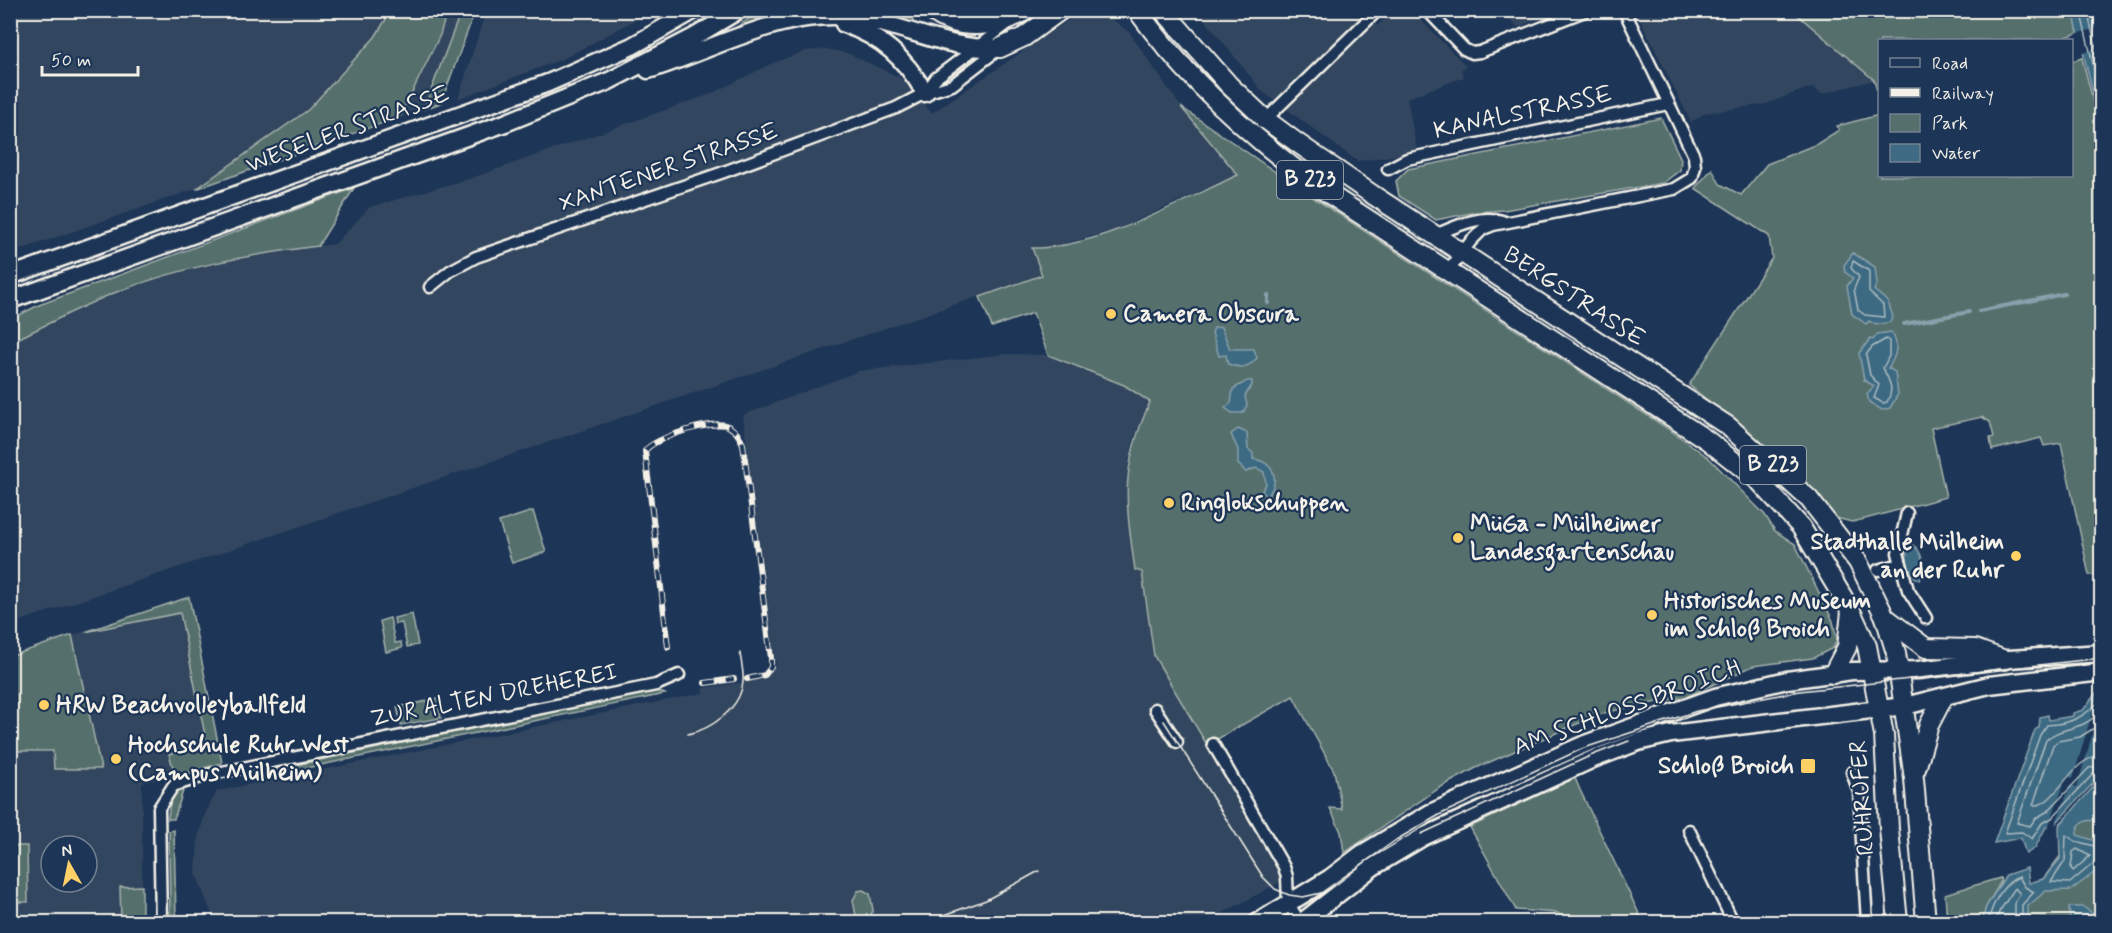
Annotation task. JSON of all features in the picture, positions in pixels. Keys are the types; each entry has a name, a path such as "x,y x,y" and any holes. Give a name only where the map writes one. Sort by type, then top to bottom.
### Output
{"main road":[{"name":"WESELER STRASSE","path":"10,276 548,83 632,46 695,10"},
{"path":"609,81 694,37 739,10"},
{"path":"931,10 955,23 986,25 1020,14"},
{"path":"609,81 797,20 857,17 975,50 1000,48 1023,37 1061,10"},
{"path":"1120,10 1140,15"},
{"name":"BERGSTRASSE","path":"1163,10 1222,78 1265,119 1354,183 1728,426 1760,454 1809,499 1858,562 1885,618 1899,671"},
{"name":"BERGSTRASSE","path":"1140,15 1250,134 1323,189 1641,394 1707,440 1760,482 1802,527 1851,610 1867,646 1874,670"},
{"path":"824,17 866,32 893,49 910,68 925,93"},
{"name":"WESELER STRASSE","path":"10,300 505,123 609,81"},
{"path":"1833,674 1847,647 1851,610"},
{"path":"1885,618 1926,648 1975,649 2007,660"},
{"name":"AM SCHLOSS BROICH","path":"1258,922 1329,878 1363,853 1430,813 1585,744 1743,688 1874,670 1899,671 2094,654"},
{"name":"RUHRUFER","path":"1874,670 1880,709 1898,922"},
{"name":"RUHRUFER","path":"1899,671 1914,779 1926,922"},
{"name":"AM SCHLOSS BROICH","path":"1308,920 1373,867 1423,837 1593,759 1638,742 1671,734 1905,706 1989,685 2095,672"},
{"path":"1914,779 1929,725 1942,698"}],"street":[{"path":"1250,134 1378,10"},
{"path":"1427,10 1464,49 1472,53 1480,52 1587,10"},
{"path":"1449,270 1483,229 1505,222 1674,189 1692,178 1695,167 1694,156 1624,10"},
{"name":"XANTENER STRASSE","path":"925,93 936,78 1020,14"},
{"name":"XANTENER STRASSE","path":"430,287 450,271 476,257 788,148 896,108 925,93 952,85 1000,48"},
{"name":"KANALSTRASSE","path":"1388,170 1407,159 1668,104"},
{"path":"1435,235 1487,219 1505,222"},
{"path":"1907,513 1898,553 1908,590 1926,618"},
{"path":"1878,570 1901,564"},
{"name":"ZUR ALTEN DREHEREI","path":"161,922 159,808 173,786 199,777 656,685 679,675"},
{"path":"1155,709 1177,742"},
{"path":"1213,744 1284,867 1287,877 1288,903"},
{"path":"1852,772 1859,792 1867,922"},
{"path":"1689,830 1733,922"},
{"name":"AM SCHLOSS BROICH","path":"1288,903 1308,920"}],"shaded area":[{"path":"486,10 651,11 567,57 458,99"},
{"path":"10,11 461,11 424,109 11,253"},
{"path":"1198,11 1360,11 1377,26 1393,11 1412,11 1466,66 1461,70 1464,77 1407,98 1417,152 1357,161 1262,91"},
{"path":"1502,11 1559,11 1518,27"},
{"path":"1636,11 1793,11 1874,80 1821,94 1814,88 1805,89 1766,104 1705,113 1691,122"},
{"path":"1084,14 1099,14 1113,20 1130,33 1181,107 1239,174 1115,230 1049,248 1032,248 1042,275 11,624 11,342 113,293 184,269 242,256 335,244 370,207 472,178 711,94 773,63 806,51 826,49 847,53 901,78 932,113 1070,19"},
{"path":"1006,354 1048,355 1124,385 1150,402 1134,438 1127,469 1135,569 1142,572 1154,656 1284,880 1206,922 215,922 196,874 198,838 205,814 217,791 703,693 703,688 766,679 776,666 743,415 859,371"},
{"name":"Hochschule Ruhr West (Campus Mülheim)","path":"189,597 223,766 142,783 142,922 11,922 10,656"}],"green space":[{"path":"391,11 447,11 440,35 400,117 196,189 308,110 375,37"},
{"path":"461,11 475,11 441,103 424,109"},
{"path":"760,11 805,11 728,33"},
{"path":"876,11 916,11 920,14 910,23"},
{"path":"1793,11 2074,11 2078,33 2060,39 1878,39 1878,94 1874,80"},
{"path":"2082,58 2102,135 2101,575 2089,575 2061,443 2044,446 2041,438 1992,450 1990,438 1994,437 1990,422 1982,417 1931,428 1946,497 1852,522 1836,518 1792,471 1689,385 1772,258 1769,236 1695,188 1712,169 1720,184 1741,195 1767,164 1817,144 1839,130 1837,126 1878,115 1878,177 2073,177 2073,61"},
{"name":"MüGa - Mülheimer Landesgartenschau","path":"1181,107 1309,195 1673,432 1709,458 1765,515 1775,531 1795,544 1833,621 1837,640 1833,648 1813,658 1753,666 1688,696 1607,712 1572,726 1476,768 1441,787 1344,853 1341,832 1330,808 1342,809 1334,771 1293,696 1207,745 1154,656 1142,572 1135,570 1127,503 1129,466 1140,426 1150,402 1124,385 1048,355 1033,313 992,327 980,297 1042,275 1032,248 1083,241 1110,232 1164,210 1238,175"},
{"path":"1661,118 1681,159 1680,170 1663,183 1436,220 1399,196 1396,181 1408,169"},
{"path":"354,188 318,246 240,258 164,276 101,298 11,342 11,319 39,305"},
{"path":"533,511 546,552 512,563 499,522"},
{"path":"189,597 222,763 182,774 174,771 169,754 207,745 180,613 85,632"},
{"path":"412,614 418,645 407,647 402,623 395,624 394,618"},
{"path":"390,618 395,643 401,642 402,648 386,652 380,621"},
{"path":"72,635 101,769 54,769 53,751 11,751 11,656"},
{"path":"655,690 665,694 248,780 254,774"},
{"path":"438,699 441,718 401,725 397,707"},
{"path":"1575,778 1643,922 1562,922 1558,913 1516,910 1470,827"},
{"path":"2101,781 2101,922 2009,922 2029,884 2043,879 2064,851 2060,824"},
{"path":"184,788 174,819 168,819 173,797"},
{"path":"174,830 176,919 170,919 169,831"},
{"path":"10,846 27,846 28,902 11,902"},
{"path":"2000,878 2001,881 1986,907 1982,922 1947,922 1945,894"},
{"path":"142,886 142,922 121,922 120,887"},
{"path":"863,890 870,894 873,910 870,917 862,920 856,916 853,900 858,891"}],"water":[{"path":"2073,11 2101,11 2101,126"},
{"path":"1853,253 1875,267 1877,284 1874,290 1888,302 1893,317 1890,322 1876,325 1869,321 1866,324 1852,314 1847,286 1853,278 1845,272 1844,265"},
{"path":"1221,327 1230,349 1254,349 1257,358 1244,367 1228,364 1226,355 1219,356 1212,333 1214,328"},
{"path":"1891,332 1894,336 1896,350 1888,368 1895,372 1898,394 1890,408 1882,410 1869,402 1867,394 1874,386 1864,380 1859,353 1870,339 1873,340 1878,334"},
{"path":"1247,381 1252,381 1252,385 1245,396 1247,405 1243,413 1232,413 1225,408 1231,403 1233,389"},
{"path":"1238,429 1247,433 1248,449 1253,453 1253,459 1271,468 1273,485 1266,497 1262,490 1266,484 1264,472 1256,468 1246,472 1238,464 1238,450 1231,434"},
{"path":"1912,544 1919,551 1923,561 1923,572 1919,580 1912,573 1908,563 1907,552"},
{"path":"2096,693 2101,693 2101,778 2099,777 2054,825 2046,827 2035,848 2026,854 2021,838 1994,843 2035,730 2039,727 2040,717 2048,715 2049,720 2073,716 2073,713 2083,710"},
{"path":"2101,778 2101,821 2092,820 2081,823 2077,830 2077,835 2099,842 2101,863 2094,873 2071,890 2046,891 2028,906 2028,922 1982,922 1986,907 2006,875 2027,868 2029,883 2043,879 2060,859 2059,826"},
{"path":"2069,907 2083,907 2101,919 2101,922 2070,922"}],"pier":[{"path":"2101,27 2101,48 2079,54 2075,34"},
{"path":"2098,693 2101,693 2101,705 2077,787 2071,785 2054,828 2046,833 2067,776 2073,778"}],"waterway":[{"path":"1979,311 2064,294"},
{"path":"1268,295 1268,303"},
{"path":"1904,324 1969,312"}],"tram line":[{"path":"688,734 724,716 737,700 743,681 740,653"},
{"path":"1164,721 1263,877 1275,889 1289,895 1303,897 1321,893 1396,840 1441,814 1584,748 1697,711 1800,691 2102,658"},
{"path":"1421,834 1590,756 1629,741"},
{"path":"925,922 986,900 1039,871"}],"railway":[{"path":"668,647 645,451 659,441 697,427 728,426 743,444 771,658 771,667 765,675 747,679"},
{"path":"705,683 734,679"}],"place":[{"name":"Camera Obscura","path":"1111,314"},
{"name":"Ringlokschuppen","path":"1169,503"},
{"name":"MüGa - Mülheimer Landesgartenschau","path":"1458,538"},
{"name":"Stadthalle Mülheim an der Ruhr","path":"2016,556"},
{"name":"Historisches Museum im Schloß Broich","path":"1652,615"},
{"name":"HRW Beachvolleyballfeld","path":"44,705"},
{"name":"Hochschule Ruhr West (Campus Mülheim)","path":"116,759"},
{"name":"Schloß Broich","path":"1808,766"}]}
